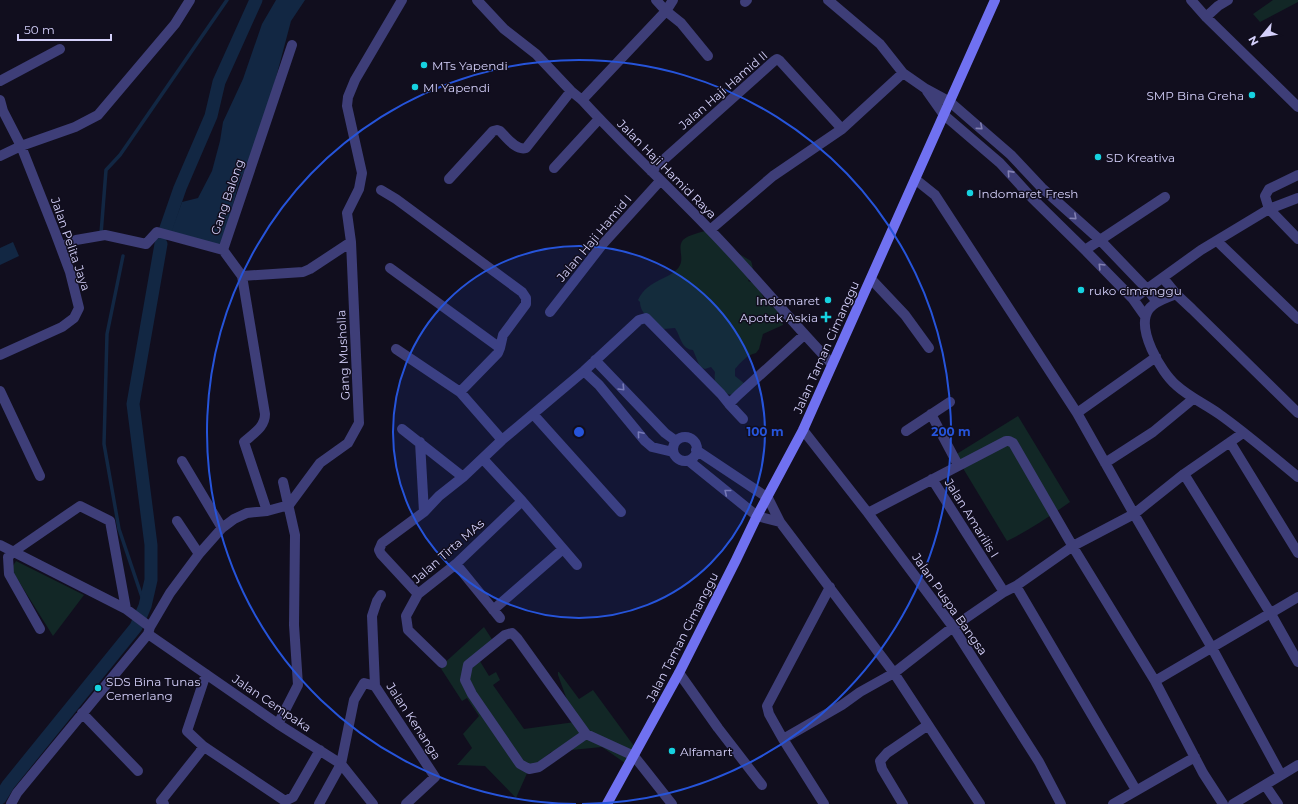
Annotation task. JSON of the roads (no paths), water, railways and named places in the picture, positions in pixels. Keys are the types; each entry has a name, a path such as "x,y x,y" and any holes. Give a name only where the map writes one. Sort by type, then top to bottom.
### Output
{"street":[{"path":"0,156 21,146 75,127 98,115 174,24 190,0"},
{"name":"Gang Musholla","path":"289,505 320,463 348,443 359,423 351,242 347,213 359,189 362,173 347,106 348,97 355,80 402,0"},
{"name":"Jalan Haji Hamid Raya","path":"477,0 504,29 536,54 710,230 832,364"},
{"path":"656,0 666,11 681,23 708,56"},
{"path":"582,100 666,11 673,0"},
{"path":"828,0 880,44 903,73 928,90 950,102 1011,155 1042,188 1100,240 1146,288 1157,302"},
{"name":"Jalan Taman Cimanggu","path":"607,804 679,672 757,516 768,498 803,430 995,0"},
{"path":"1191,0 1206,17 1298,107"},
{"path":"1206,17 1218,6 1228,0"},
{"name":"Gang Balong","path":"267,511 244,442 261,427 265,421 265,414 242,276 223,250 292,45"},
{"path":"0,81 60,48"},
{"name":"Jalan Haji Hamid II","path":"651,171 777,59 842,129"},
{"path":"710,230 773,176 842,129 903,73"},
{"path":"928,90 944,115 1000,163 1032,198 1133,299 1146,316"},
{"path":"449,179 493,131 499,131 522,149 527,147 571,91"},
{"name":"Jalan Pelita Jaya","path":"0,100 3,111 21,146 61,247 70,272 79,308 74,318 62,326 0,355"},
{"path":"554,168 599,119"},
{"path":"1298,175 1267,191 1265,197 1270,209 1298,239"},
{"path":"916,179 935,195 1077,413 1212,648 1281,775"},
{"name":"Jalan Haji Hamid I","path":"550,312 602,245 660,181"},
{"path":"1032,198 1042,188"},
{"path":"381,190 396,199 524,294 526,298 526,304 503,335 500,348 493,358 460,392"},
{"path":"1085,250 1164,197"},
{"path":"1133,299 1146,288 1163,278 1201,250 1270,209 1298,198"},
{"path":"61,247 76,240 105,235 146,244 157,232 223,250"},
{"path":"1217,241 1298,319"},
{"path":"242,276 303,272 351,242"},
{"path":"390,268 500,348"},
{"path":"1163,278 1176,294 1298,414"},
{"path":"871,279 905,316 929,348"},
{"path":"1176,294 1157,302 1149,309 1146,316 1145,328 1148,341 1156,358 1168,377 1174,385 1193,399 1218,413 1298,476"},
{"path":"418,594 381,554 379,550 382,543 424,512 439,496 463,478 502,440 584,371 639,320 646,318 721,394 743,419"},
{"path":"729,404 804,335"},
{"path":"396,349 460,392 502,440"},
{"path":"1077,413 1156,358"},
{"path":"595,360 664,433 676,441"},
{"path":"584,371 599,385 645,441 652,447 673,452"},
{"path":"0,391 40,476"},
{"path":"1105,463 1153,432 1193,399"},
{"path":"906,431 950,402"},
{"path":"533,414 621,512"},
{"path":"931,414 958,465"},
{"path":"402,429 463,478"},
{"name":"Jalan Puspa Bangsa","path":"803,430 868,513 953,627 1039,762 1061,804"},
{"path":"783,739 894,673 953,627 1004,592 1016,586 1073,546 1134,514 1184,474 1243,434"},
{"path":"689,461 693,458 696,450 695,443 689,438 682,438 676,441 673,446 673,452 677,459 681,461 689,461 757,516 780,522"},
{"path":"932,479 1006,441 1013,443 1073,546 1155,681 1195,757 1223,804"},
{"path":"420,442 424,512"},
{"path":"1230,442 1298,553"},
{"path":"696,450 768,498 780,522 894,673 980,804"},
{"path":"483,459 522,501 576,565"},
{"path":"182,461 222,528"},
{"path":"1184,474 1271,614 1298,662"},
{"name":"Jalan Amarilis I","path":"868,513 932,479 1004,592"},
{"path":"278,724 298,685 294,625 295,535 283,482"},
{"name":"Jalan Tirta MAs","path":"442,663 407,627 407,613 418,594 456,564 522,501"},
{"path":"11,804 146,628 199,554 222,528 234,519 247,513 267,511 289,505"},
{"path":"40,629 9,574 8,557 80,506 110,521 129,611"},
{"path":"177,521 199,554"},
{"name":"Jalan Cempaka","path":"0,545 129,611 146,628 206,674 278,724 341,764 373,804"},
{"path":"493,610 563,549"},
{"path":"456,564 500,618"},
{"path":"1016,586 1136,790"},
{"path":"818,802 769,714 767,706 830,587"},
{"name":"Jalan Kenanga","path":"381,596 377,601 372,616 375,686 435,777 406,804"},
{"path":"1155,681 1298,597"},
{"path":"586,734 539,767 529,769 520,764 472,694 465,680 468,665 505,634 512,634 517,638 586,734 634,756 672,804"},
{"path":"679,672 718,728 762,785"},
{"path":"206,674 187,731 203,746 285,801 293,797 320,750"},
{"name":"Jalan Kenanga","path":"341,764 354,700 364,683 375,686"},
{"path":"82,713 138,771"},
{"path":"903,804 882,769 880,761 887,753 928,725"},
{"path":"164,804 161,801 166,793 200,752 203,746"},
{"path":"1113,804 1195,757"},
{"path":"319,804 341,764"},
{"path":"1234,804 1298,765"},
{"path":"1265,785 1278,804"}],"water":[{"path":"276,0 305,0 291,21 274,85 252,155 239,183 221,248 170,234 182,202 198,198 212,171 220,141 223,122 243,79 262,24"},
{"path":"13,242 19,256 0,265 0,248"}],"waterway":[{"path":"101,234 106,170 120,155 227,0"},
{"path":"164,234 180,188 211,116 219,82 256,0"},
{"path":"0,798 8,785 136,627 145,606 151,580 151,545 133,404 161,244"},
{"path":"123,256 107,334 104,444 119,529 145,606"}],"place":[{"name":"MTs Yapendi","path":"424,65"},
{"name":"MI Yapendi","path":"415,87"},
{"name":"SMP Bina Greha","path":"1252,95"},
{"name":"SD Kreativa","path":"1098,157"},
{"name":"Indomaret Fresh","path":"970,193"},
{"name":"ruko cimanggu","path":"1081,290"},
{"name":"Indomaret","path":"828,300"},
{"name":"Apotek Askia","path":"826,317"},
{"name":"SDS Bina Tunas Cemerlang","path":"98,688"},
{"name":"Alfamart","path":"672,751"}]}
